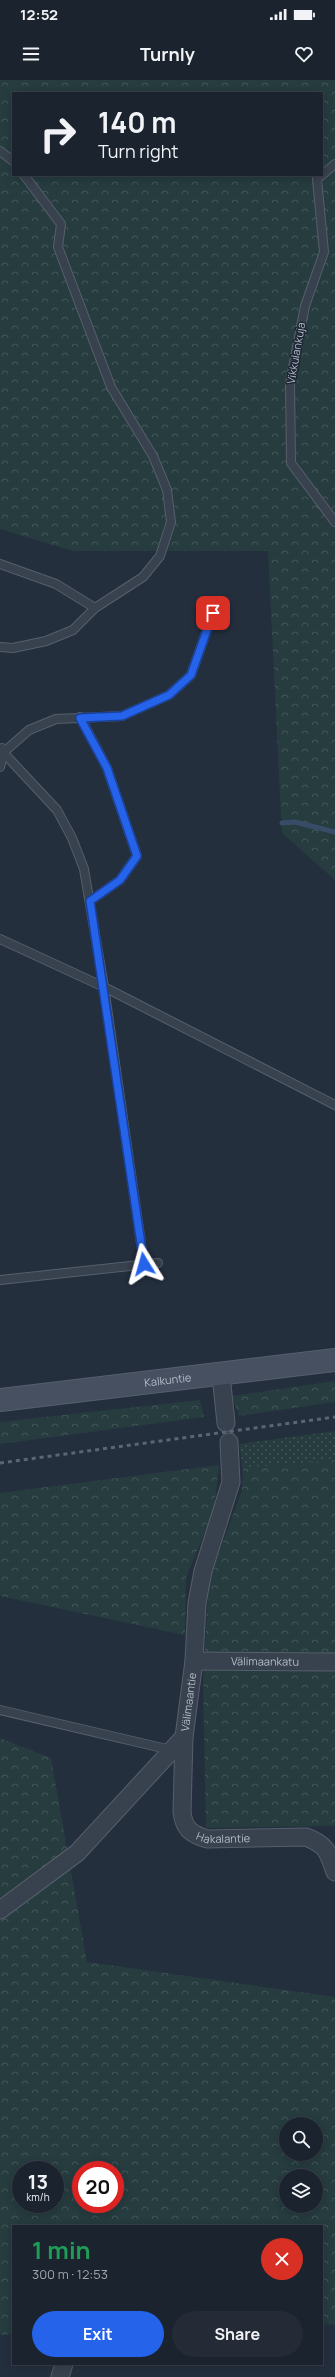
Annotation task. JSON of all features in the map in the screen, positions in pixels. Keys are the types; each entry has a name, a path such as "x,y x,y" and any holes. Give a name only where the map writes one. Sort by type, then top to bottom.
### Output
{"street":[{"name":"Kalkuntie","path":"0,1400 335,1360"},
{"path":"220,1374 226,1423"},
{"name":"Välimaantie","path":"0,1910 77,1853 184,1737 194,1661 197,1603 203,1571 231,1482 229,1442"},
{"name":"Välimaankatu","path":"194,1661 335,1662"},
{"name":"Hakalantie","path":"184,1737 182,1812 184,1823 192,1834 207,1839 306,1837 317,1841 328,1850 335,1872"},
{"path":"60,2377 64,2365"}],"lane":[{"path":"0,151 12,160"},
{"name":"Vikkulankuja","path":"323,174 335,164"},
{"path":"0,647 14,648 46,641 73,630 95,608 143,577 160,556 171,522 167,490 153,456 111,387 58,247 61,224 25,176"},
{"name":"Vikkulankuja","path":"321,176 317,179 324,252 304,306 290,384 291,463 335,522"},
{"path":"0,564 56,584 95,608"},
{"path":"1,749 29,730 56,719 122,716 169,695 191,675 213,613"},
{"path":"80,718 107,768 137,856 120,880 90,901"},
{"path":"0,767 1,749"},
{"path":"1,749 56,810 72,838 84,868 104,987 144,1264"},
{"path":"0,940 104,987 335,1105"},
{"path":"0,1280 158,1263"},
{"path":"0,1710 171,1750"}],"green space":[{"path":"0,80 335,80 335,880 282,833 268,551 73,551 0,529"},
{"path":"335,1381 335,1402 239,1416 232,1396"},
{"path":"200,1400 204,1417 0,1444 0,1422"},
{"path":"335,1431 335,1460 243,1468 239,1444"},
{"path":"335,1460 335,1826 206,1828 203,1681 209,1580 242,1490 243,1468"},
{"path":"219,1465 214,1510 186,1578 185,1635 0,1596 0,1493"},
{"path":"0,1738 51,1758 87,1962 335,1997 335,2324 323,2325 323,2225 12,2225 12,2334 0,2335"}],"waterway":[{"path":"282,823 295,822 335,832"}],"railway":[{"path":"0,1463 335,1417"}],"route":[{"path":"144,1264 90,901 120,880 137,856 107,768 80,718 122,716 169,695 191,675 213,613"}]}
